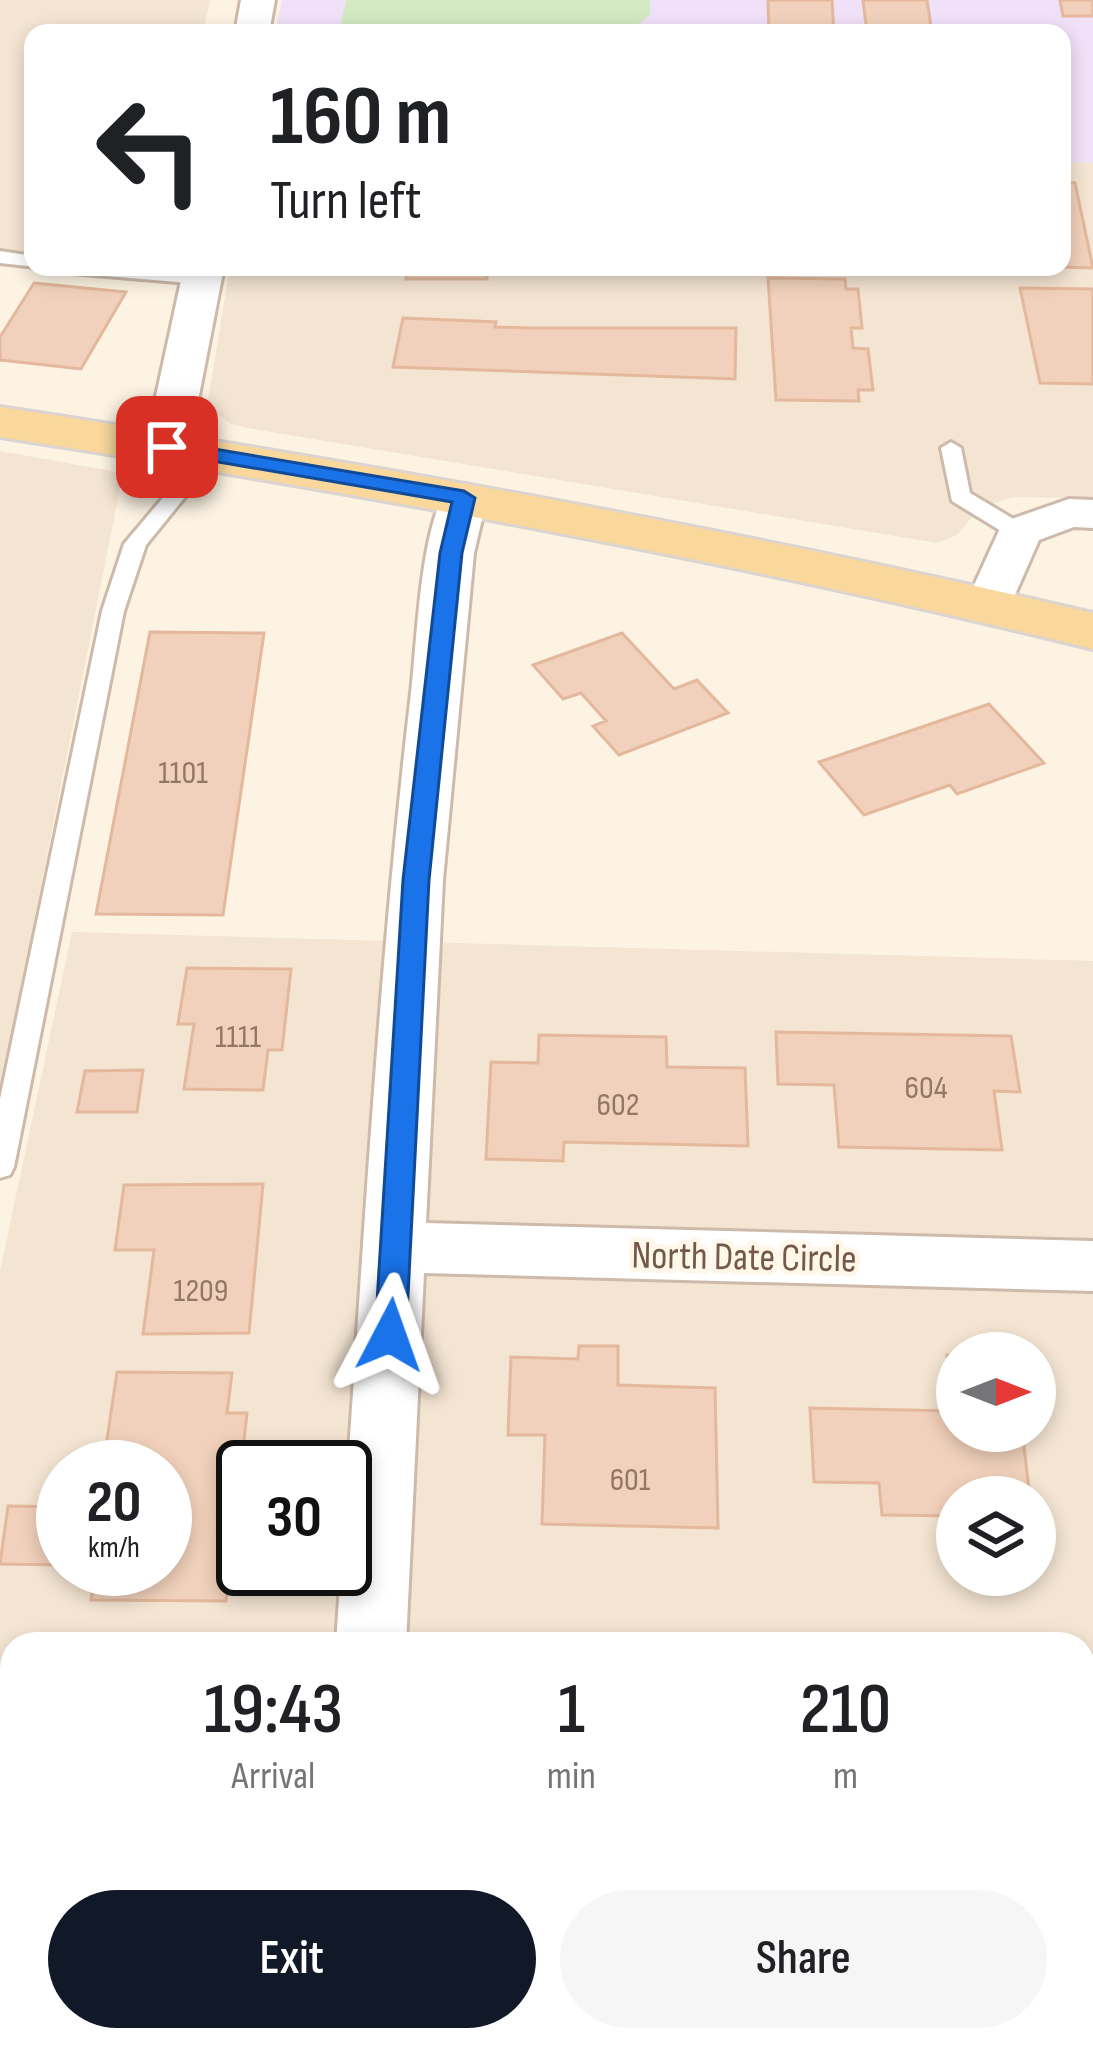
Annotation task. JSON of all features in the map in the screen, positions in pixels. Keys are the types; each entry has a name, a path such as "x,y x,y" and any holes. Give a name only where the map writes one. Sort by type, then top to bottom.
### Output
{"main road":[{"path":"0,422 597,521 989,605 1093,632"}],"street":[{"path":"189,451 202,276"},
{"path":"372,1632 416,880 451,553 464,498"},
{"path":"989,605 1019,532 1070,513 1093,514"},
{"name":"North Date Circle","path":"396,1247 1093,1267"}],"lane":[{"path":"951,448 960,496 1019,532"},
{"path":"0,1167 113,611 136,544 189,451"}],"shaded area":[{"path":"0,0 210,0 205,24 24,24 24,257 0,254"},
{"path":"282,0 1093,0 1093,163 1071,162 1071,24 277,24"},
{"path":"1071,162 1093,163 1093,498 1013,497 993,504 971,518 957,535 937,543 253,429 231,424 207,407 229,276 1071,276"},
{"path":"0,451 123,473 0,1092"},
{"path":"72,932 1093,961 1093,1632 0,1632 0,1271"}],"green space":[{"path":"346,0 650,0 650,15 639,24 341,24"}],"building":[{"path":"768,0 832,0 833,24 769,24"},
{"path":"863,0 927,0 931,24 866,24"},
{"path":"1060,0 1093,0 1093,16 1063,16"},
{"path":"1071,183 1075,183 1093,268 1071,267"},
{"path":"406,276 487,276 487,279"},
{"path":"768,278 845,279 846,289 858,289 862,328 851,328 853,348 868,349 873,390 858,390 859,401 776,400"},
{"path":"34,283 126,292 81,369 0,360 0,337"},
{"path":"1020,288 1093,289 1093,384 1040,383"},
{"path":"403,318 496,322 495,327 736,328 735,379 393,367"},
{"path":"150,632 264,633 223,915 96,914"},
{"path":"622,633 674,689 697,680 728,713 619,755 593,726 606,721 581,693 563,699 533,665"},
{"path":"989,704 1044,763 957,794 950,785 864,815 819,762"},
{"path":"187,968 291,969 282,1050 268,1050 263,1090 184,1089 194,1024 178,1024"},
{"path":"776,1032 1011,1036 1020,1092 994,1091 1002,1150 839,1147 834,1085 778,1084"},
{"path":"539,1035 666,1037 667,1067 745,1068 748,1146 564,1142 563,1161 486,1159 491,1062 538,1063"},
{"path":"143,1070 137,1112 77,1112 85,1071"},
{"path":"263,1184 249,1333 143,1334 154,1250 115,1250 124,1185"},
{"path":"579,1346 618,1346 618,1385 715,1388 718,1528 542,1524 545,1435 508,1435 511,1357 578,1359"},
{"path":"117,1372 232,1373 227,1413 247,1413 244,1440 216,1440 216,1596 227,1596 226,1601 91,1600 92,1596 192,1596 192,1440 107,1440"},
{"path":"810,1408 936,1411 936,1452 1025,1452 1027,1476 936,1476 936,1516 882,1515 879,1483 814,1482"},
{"path":"8,1506 36,1507 36,1565 0,1564"}],"route":[{"path":"167,447 464,498 451,553 416,880 390,1335"}]}
